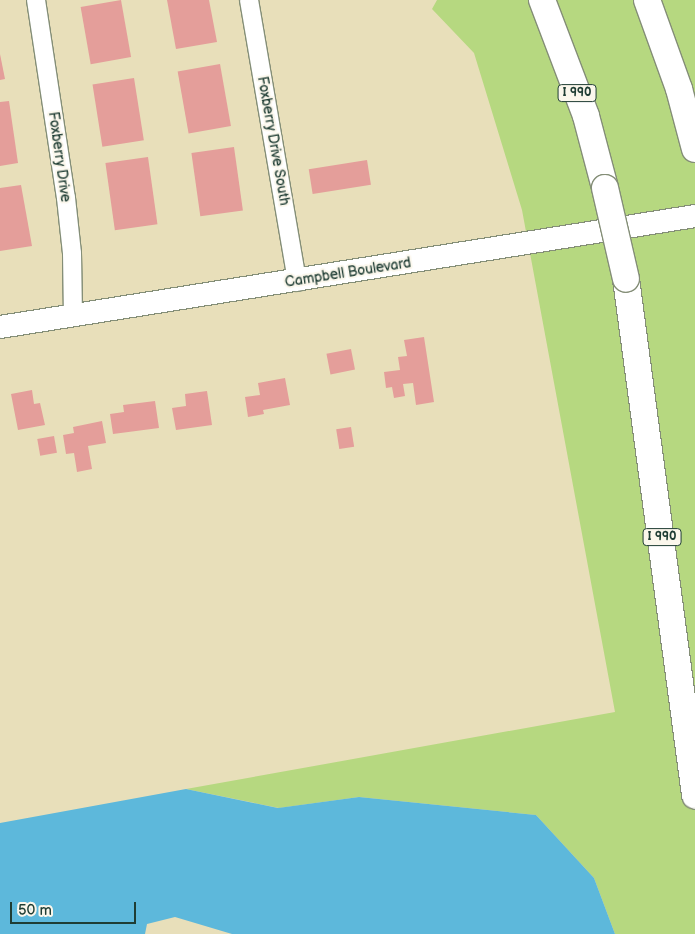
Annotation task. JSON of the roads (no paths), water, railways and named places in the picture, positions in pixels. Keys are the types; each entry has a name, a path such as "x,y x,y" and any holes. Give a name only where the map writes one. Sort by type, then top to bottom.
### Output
{"highway":[{"name":"I 990","path":"542,0 586,116 626,279 695,795"},
{"path":"647,0 679,89 695,148"}],"main road":[{"name":"Campbell Boulevard","path":"0,327 297,282 695,216"}],"street":[{"name":"Foxberry Drive","path":"36,0 68,217 73,315"},
{"name":"Foxberry Drive South","path":"249,0 297,282"}],"water":[{"path":"186,789 278,808 359,797 536,815 594,878 615,934 232,934 175,917 147,924 145,934 0,934 0,823"}]}
